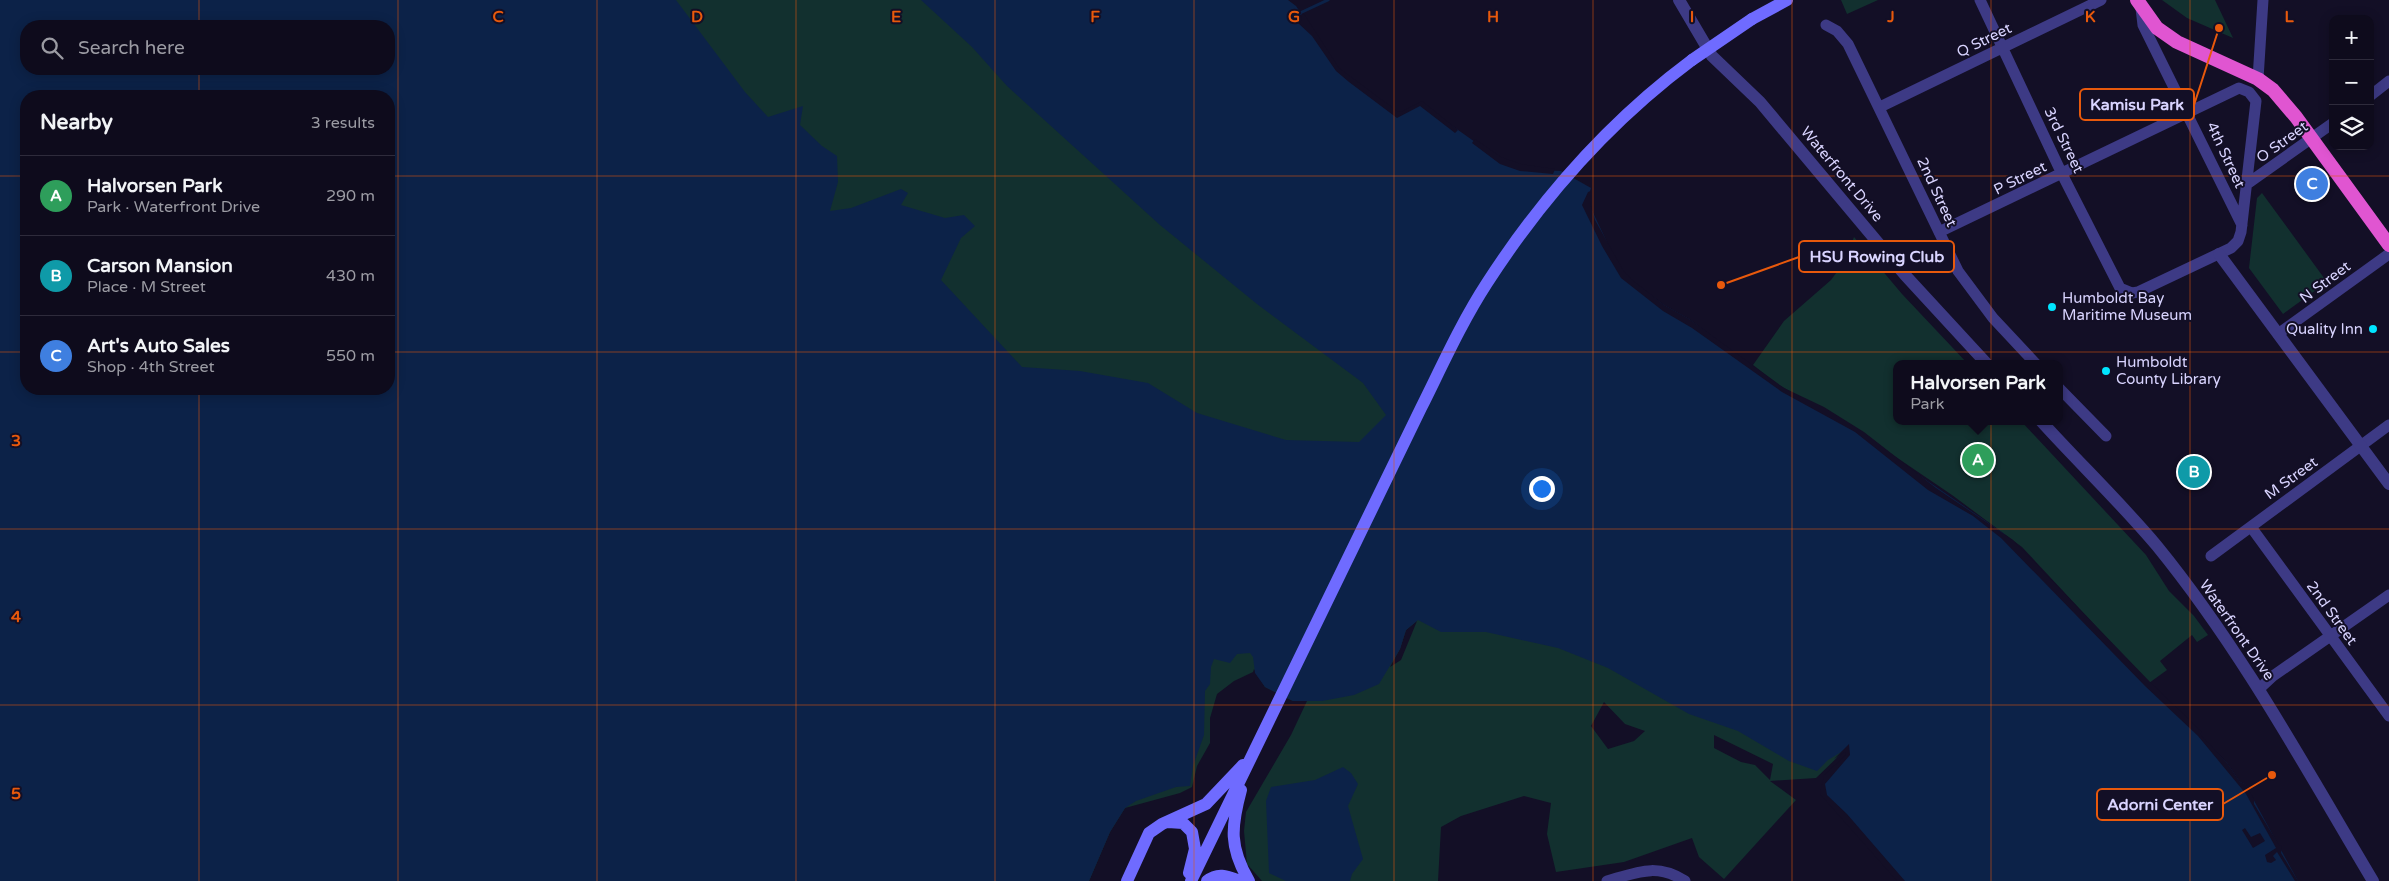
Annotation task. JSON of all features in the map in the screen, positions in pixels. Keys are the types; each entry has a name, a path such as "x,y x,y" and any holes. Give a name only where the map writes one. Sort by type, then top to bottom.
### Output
{"highway":[{"name":"4th Street","path":"2139,4 2157,28 2177,42 2258,79 2282,100 2389,245"}],"main road":[{"path":"1191,881 1458,332 1486,284 1563,180 1618,123 1683,66 1752,19 1787,0"},
{"path":"1127,881 1149,833 1155,828 1198,809 1214,798 1253,754"},
{"path":"1249,881 1236,857 1234,826 1241,792 1253,754"},
{"path":"1168,822 1186,825 1193,835 1195,849 1187,881"},
{"path":"1207,881 1212,877 1223,875 1240,881"}],"street":[{"name":"Waterfront Drive","path":"1680,0 1712,56 1760,102 1905,275 1983,360"},
{"name":"3rd Street","path":"1980,0 2117,285 2124,291 2138,292 2219,254"},
{"name":"Q Street","path":"1880,106 2101,0"},
{"path":"2258,79 2263,0"},
{"name":"4th Street","path":"2139,4 2142,24 2188,113 2242,225"},
{"name":"2nd Street","path":"1826,25 1837,30 1844,37 1880,106 1958,271 1974,295 2032,360"},
{"path":"2374,93 2389,82"},
{"name":"P Street","path":"1939,232 2239,88 2249,92 2256,101 2247,184"},
{"name":"O Street","path":"2247,184 2329,126"},
{"path":"2247,184 2240,238 2235,245 2219,254 2389,484"},
{"name":"N Street","path":"2278,334 2389,254"},
{"path":"2063,392 2106,436"},
{"name":"Waterfront Drive","path":"2044,425 2156,546 2221,634 2259,689 2373,881"},
{"name":"M Street","path":"2211,556 2389,425"},
{"name":"2nd Street","path":"2251,527 2389,716"},
{"path":"2259,689 2273,676 2389,596"},
{"path":"1607,881 1652,870 1663,870 1686,881"}],"green space":[{"path":"0,0 935,0 1396,393 1412,584 1846,749 1816,778 1770,781 1796,800 1724,879 1699,857 1692,838 1624,862 1556,872 1547,834 1551,803 1524,796 1461,816 1441,827 1438,881 1262,881 1247,864 1244,831 1246,812 1291,735 1307,701 1293,701 1265,687 1254,669 1253,672 1234,681 1217,694 1210,718 1210,743 1197,766 1192,787 1180,793 1125,808 1110,832 1089,881 395,393 395,90 24,90 20,75 395,75 395,20 20,20 20,74","holes":["1417,621 1401,660 1390,667 1400,649 1406,630","1604,702 1625,724 1645,731 1634,741 1608,749 1591,726","1714,735 1773,764 1770,780 1755,765 1741,762 1714,748"]},
{"path":"1841,0 1878,0 1847,14"},
{"path":"2162,0 2215,0 2233,38 2187,18"},
{"path":"2262,193 2327,282 2283,314 2249,268 2257,198"},
{"path":"1854,237 1902,294 1964,360 1893,360 1893,425 2025,425 2146,555 2169,591 2194,616 2208,635 2197,642 2192,635 2160,661 2167,670 2149,683 2022,547 1952,495 1862,434 1776,383 1753,365 1784,321 1831,280 1845,261"}],"water":[{"path":"0,0 676,0 745,92 768,117 803,106 800,125 822,146 837,156 838,182 830,211 851,208 901,189 908,193 901,205 945,218 964,215 975,226 961,238 941,280 1022,367 1080,371 1148,383 1197,413 1286,440 1359,442 1386,415 1363,383 1257,304 1160,225 1007,86 972,47 921,0 1288,0 1296,6 1338,69 1401,115 1420,103 1499,159 1541,170 1561,171 1591,188 1587,200 1617,263 1629,279 1664,305 1689,319 1783,390 1820,407 2003,533 2227,763 2240,782 2245,784 2298,881 1900,881 1822,793 1826,777 1848,756 1846,749 1828,760 1817,771 1789,761 1738,731 1689,714 1608,668 1558,648 1486,632 1441,632 1418,620 1406,630 1400,649 1379,684 1354,695 1322,701 1293,701 1265,687 1255,673 1253,657 1250,653 1237,654 1230,663 1214,659 1211,667 1210,684 1205,691 1204,735 1193,766 1190,786 1176,787 1136,801 1125,808 1110,832 1089,881 0,881"},
{"path":"1343,767 1351,773 1358,784 1348,806 1363,859 1352,874 1350,881 1286,881 1269,873 1266,801 1271,787 1315,780"}],"pier":[{"path":"1304,14 1339,68 1397,111 1401,112 1422,101 1458,130 1455,133 1420,106 1397,118 1349,82 1336,71 1312,36 1298,23 1296,16"},
{"path":"1475,139 1501,157 1521,164 1555,169 1553,174 1520,171 1500,164 1472,143"},
{"path":"1591,191 1590,203 1595,220 1623,270 1631,279 1664,305 1689,319 1784,388 1824,407 1864,432 1936,488 2013,540 2152,684 2202,732 2200,734 2227,763 2240,782 2245,784 2254,799 2254,804 2279,845 2282,846 2281,853 2298,881 2295,881 2277,852 2273,856 2276,860 2271,863 2267,862 2265,855 2276,848 2246,794 2198,736 2145,686 2001,538 1973,516 1928,490 1855,432 1782,392 1692,328 1663,311 1621,278 1602,246 1582,205 1588,192"},
{"path":"1849,744 1850,755 1825,784 1827,795 1847,814 1905,881 1897,881 1820,794 1824,775 1846,755 1845,752 1834,759"},
{"path":"2245,828 2251,837 2260,833 2265,841 2253,848 2242,830"}],"waterway":[{"path":"1300,13 1328,0"}],"place":[{"name":"Kamisu Park","path":"2219,28"},
{"name":"Art's Auto Sales","path":"2312,184"},
{"name":"HSU Rowing Club","path":"1721,285"},
{"name":"Humboldt Bay Maritime Museum","path":"2052,307"},
{"name":"Quality Inn","path":"2373,329"},
{"name":"Humboldt County Library","path":"2106,371"},
{"name":"Halvorsen Park","path":"1978,460"},
{"name":"Carson Mansion","path":"2194,472"},
{"name":"Adorni Center","path":"2272,775"}]}
